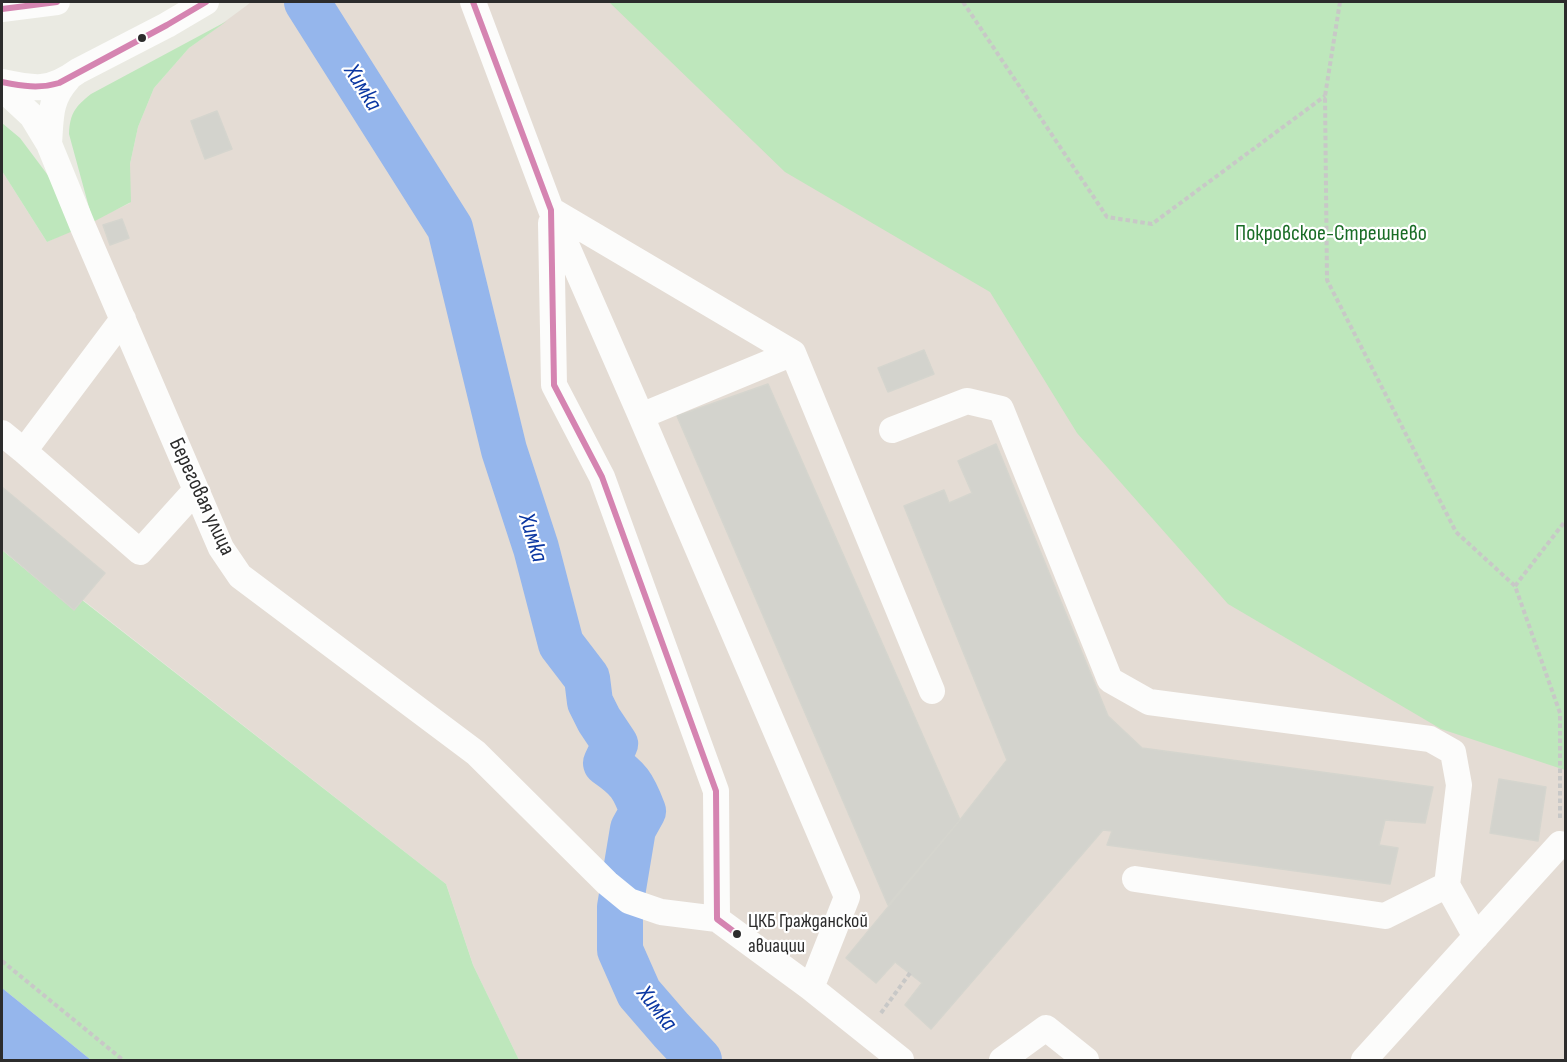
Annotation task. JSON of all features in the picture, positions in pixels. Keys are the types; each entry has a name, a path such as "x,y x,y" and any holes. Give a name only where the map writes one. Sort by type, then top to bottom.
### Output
{"street":[{"path":"3,9 57,2"},
{"path":"2,82 24,87 48,87 68,79 206,2"},
{"path":"473,2 551,210 847,897 811,988"},
{"path":"49,144 54,99 68,79"},
{"name":"Береговая улица","path":"2,88 32,116 49,144 221,548 240,576 476,753 607,883 629,901 661,912 717,919"},
{"path":"551,210 793,353 932,691"},
{"path":"551,210 554,385 602,477 716,791 717,919 811,988 901,1060"},
{"path":"24,451 123,319"},
{"path":"641,416 793,353"},
{"path":"892,430 967,401 1001,409 1110,680 1149,702 1430,739 1453,752 1459,785 1447,885 1476,938"},
{"path":"2,433 140,552 196,490"},
{"path":"1364,1060 1560,844"},
{"path":"1136,879 1384,916 1447,885"},
{"path":"1002,1060 1046,1028 1086,1060"}],"path":[{"path":"963,2 1107,217 1152,224 1325,96"},
{"path":"1340,2 1325,96 1327,280 1456,532 1515,586 1560,713 1560,844"},
{"path":"1515,586 1566,520"},
{"path":"2,961 123,1060"},
{"path":"866,1032 910,974"}],"shaded area":[{"path":"251,2 661,2 1565,717 1565,1060 519,1060 473,965 446,884 83,600 74,610 2,549 2,171 47,242 130,203 130,164 138,127 154,88 189,48"}],"green space":[{"name":"Покровское-Стрешнево","path":"609,2 1565,2 1565,770 1441,729 1228,604 1077,433 990,292 785,172"},
{"path":"227,21 189,48 154,88 138,127 130,164 131,202 93,222 69,134 74,111 91,94"},
{"path":"2,123 20,138 50,178 73,231 47,242 2,171"},
{"path":"2,550 74,610 82,600 446,884 473,965 519,1060 91,1060 2,988"}],"water":[{"path":"2,988 91,1060 2,1060"}],"building":[{"path":"217,111 232,149 205,159 191,121"},
{"path":"122,219 129,238 110,245 103,225"},
{"path":"924,350 934,374 888,392 878,368"},
{"path":"768,384 960,820 888,905 677,416"},
{"path":"996,444 1108,716 1142,748 1433,787 1425,823 1385,820 1379,845 1398,848 1390,884 1107,845 1112,831 1103,830 931,1029 905,1005 922,983 895,962 876,983 846,958 1007,760 904,506 944,490 949,503 972,493 958,461"},
{"path":"2,487 105,573 74,610 2,549"},
{"path":"1499,779 1546,787 1538,841 1490,833"}],"waterway":[{"name":"Химка","path":"307,2 450,228 504,450 536,548 561,644 587,678 590,702 615,744 606,763 629,783 643,811 633,829 620,907 620,950 639,993 699,1060"}],"transit line":[{"path":"2,9 57,2"},
{"path":"2,82 24,86 59,83 206,2"},
{"path":"473,2 551,210 554,385 602,477 716,791 717,919 737,934"}],"place":[{"name":"ЦКБ Гражданской авиации","path":"737,934"}]}
